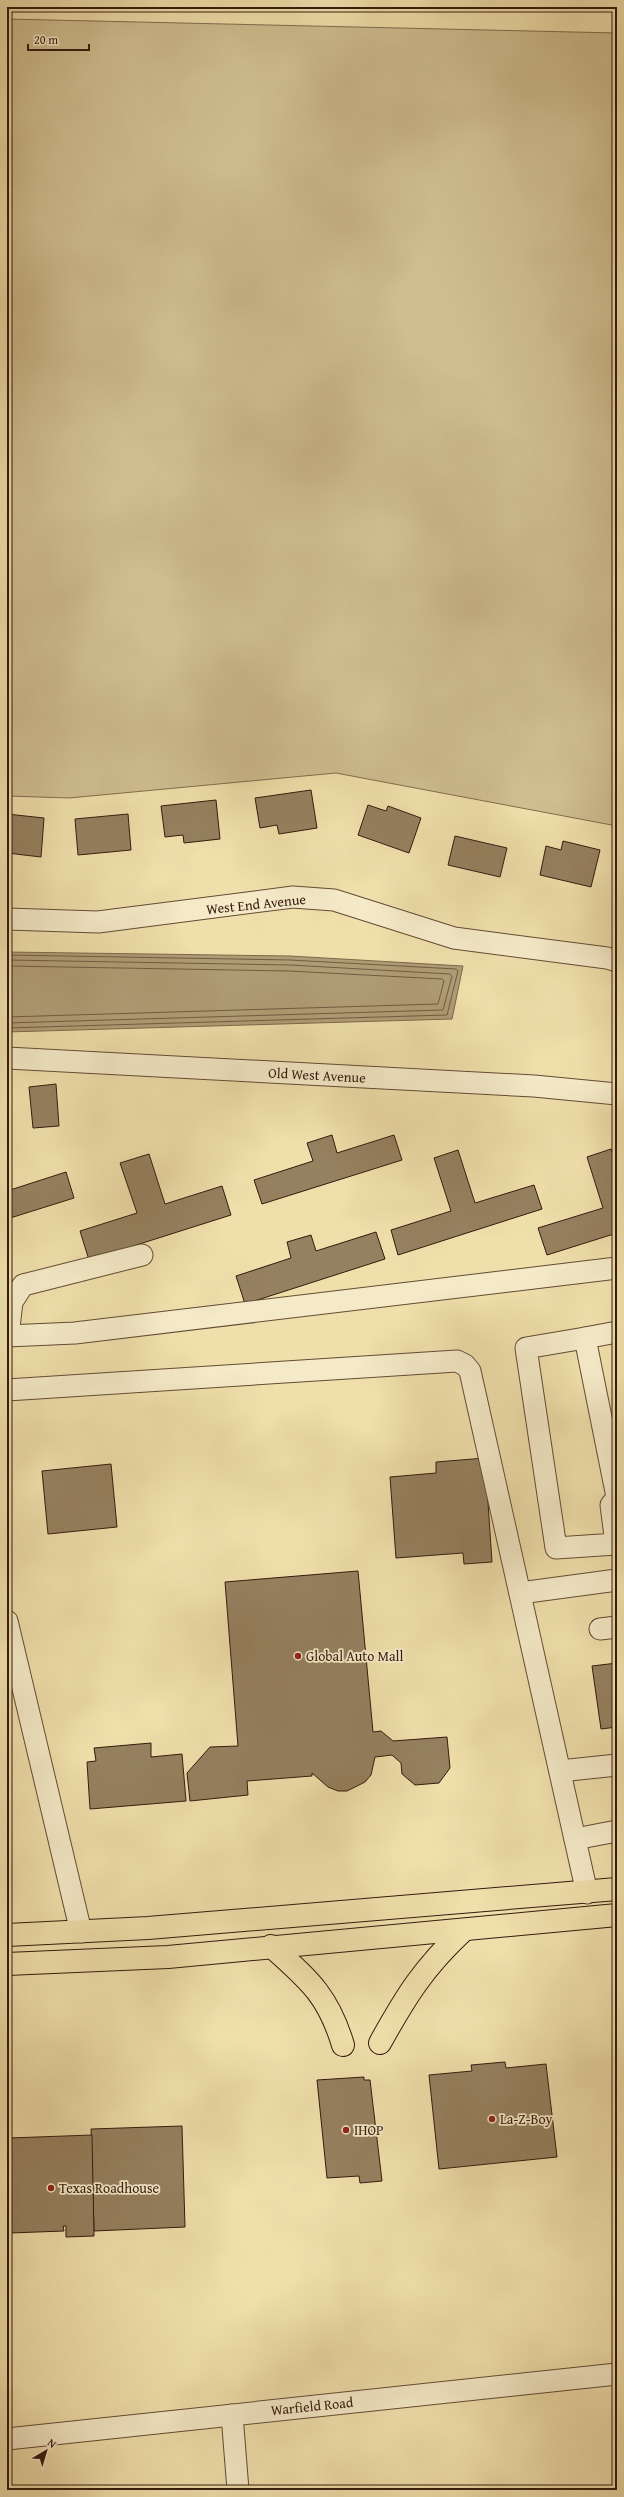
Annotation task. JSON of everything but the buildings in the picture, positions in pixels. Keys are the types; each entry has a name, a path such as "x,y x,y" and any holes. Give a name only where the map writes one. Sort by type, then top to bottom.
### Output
{"highway":[{"path":"7,1935 81,1932 617,1889"},
{"path":"7,1964 168,1956 617,1915"},
{"path":"380,2043 412,1987 427,1966 464,1930"},
{"path":"271,1946 297,1969 324,1998 336,2022 343,2046"}],"street":[{"name":"West End Avenue","path":"7,919 98,922 293,897 334,900 454,938 607,958 617,961"},
{"name":"Old West Avenue","path":"11,1060 526,1086 617,1094"},
{"path":"142,1255 23,1285 12,1302 8,1336 75,1333 617,1268"},
{"path":"585,1338 617,1497 610,1505 616,1544 556,1548 526,1348 617,1332"},
{"path":"7,1390 457,1361 465,1365 470,1372 587,1892"},
{"path":"520,1593 617,1580"},
{"path":"7,1621 81,1932"},
{"path":"560,1771 617,1765"},
{"path":"575,1839 617,1832"},
{"name":"Warfield Road","path":"7,2439 617,2374"},
{"path":"232,2415 238,2490"}],"shaded area":[{"path":"7,19 617,33 617,826 336,773 69,798 7,796"}],"water":[{"path":"7,952 290,956 463,966 452,1019 7,1032"}],"place":[{"name":"Global Auto Mall","path":"298,1656"},
{"name":"La-Z-Boy","path":"492,2119"},
{"name":"IHOP","path":"346,2130"},
{"name":"Texas Roadhouse","path":"51,2188"}]}
